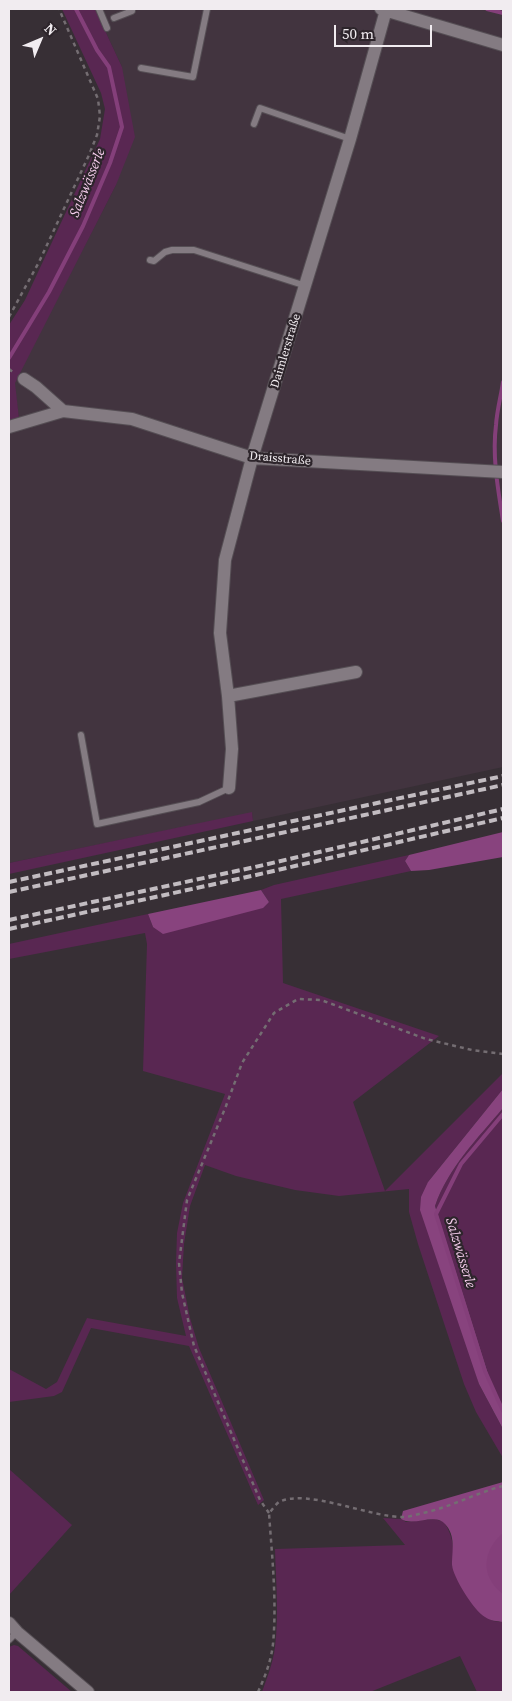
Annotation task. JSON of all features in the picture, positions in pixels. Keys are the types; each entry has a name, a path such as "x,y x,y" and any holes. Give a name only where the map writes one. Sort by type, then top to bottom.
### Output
{"street":[{"path":"384,10 503,45"},
{"name":"Daimlerstraße","path":"229,788 232,749 220,633 225,560 252,458 350,139 384,10"},
{"path":"24,379 63,410"},
{"name":"Draisstraße","path":"9,427 63,410 132,419 252,458 503,472"},
{"path":"228,696 356,672"},
{"path":"12,1632 88,1692"}],"lane":[{"path":"99,9 107,28"},
{"path":"114,18 132,11 132,9"},
{"path":"141,68 193,77 206,9"},
{"path":"254,124 260,108 350,139"},
{"path":"150,260 154,261 165,252 172,250 194,250 306,286"},
{"path":"81,735 98,824 199,802 229,788"}],"path":[{"path":"9,317 39,262 97,135 100,116 98,99 59,9"},
{"path":"258,1692 266,1674 273,1646 273,1569 269,1513 260,1500 194,1346 182,1293 178,1263 187,1200 242,1063 274,1013 298,999 321,1000 426,1039 472,1050 503,1054"},
{"path":"269,1513 278,1503 293,1498 320,1501 373,1513 405,1517 438,1509 484,1491 503,1486"}],"shaded area":[{"path":"62,9 95,9 122,67 135,137 116,185 15,383 19,418 9,421 9,325 25,300 100,139 105,109 101,93"},
{"path":"95,9 503,9 503,767 253,821 252,813 9,863 9,421 19,418 14,383 116,185 122,67"},
{"path":"252,812 253,821 9,874 9,863"},
{"path":"503,832 503,857 429,870 411,871 405,861 409,855"},
{"path":"409,855 405,861 411,871 281,899 283,983 439,1036 353,1102 385,1191 503,1073 503,1089 428,1182 479,1384 503,1429 503,1458 476,1412 464,1384 418,1244 409,1212 409,1189 339,1196 295,1190 236,1176 205,1165 190,1206 184,1244 182,1278 190,1318 199,1348 264,1500 258,1505 189,1346 91,1328 62,1392 54,1396 9,1402 9,1369 46,1389 57,1382 87,1318 186,1336 177,1298 177,1233 183,1203 225,1094 143,1071 147,944 145,933 9,959 9,944 148,914 153,927 269,902 261,890 274,885"},
{"path":"261,890 269,902 263,908 163,934 153,927 148,914"},
{"path":"503,1089 503,1108 456,1166 435,1206 489,1377 503,1408 503,1429 479,1384 420,1210 421,1197 428,1182"},
{"path":"503,1108 503,1408 489,1377 435,1206 456,1166"},
{"path":"9,1469 72,1525 9,1595"},
{"path":"503,1482 503,1622 491,1620 480,1614 465,1593 453,1570 452,1538 445,1524 436,1519 406,1521 401,1519 403,1511"},
{"path":"383,1518 401,1519 406,1522 435,1519 444,1522 450,1533 452,1543 452,1566 493,1621 503,1622 503,1692 477,1692 460,1656 370,1692 262,1692 270,1670 275,1647 277,1598 275,1549 405,1545"},
{"path":"503,1533 503,1594 490,1580 487,1564 491,1548"},
{"path":"18,1646 72,1692 9,1692 9,1647"}],"waterway":[{"name":"Salzwässerle","path":"9,358 49,292 83,226 110,163 122,127 109,67 97,50 76,9"},
{"name":"Salzwässerle","path":"487,9 503,13"},
{"name":"Salzwässerle","path":"503,382 495,437 496,473 503,521"},
{"name":"Salzwässerle","path":"503,1114 461,1164 436,1214 485,1371 503,1411"}],"railway":[{"path":"9,882 503,776"},
{"path":"9,892 503,785"},
{"path":"9,920 255,867 503,809"},
{"path":"9,929 503,818"}]}
